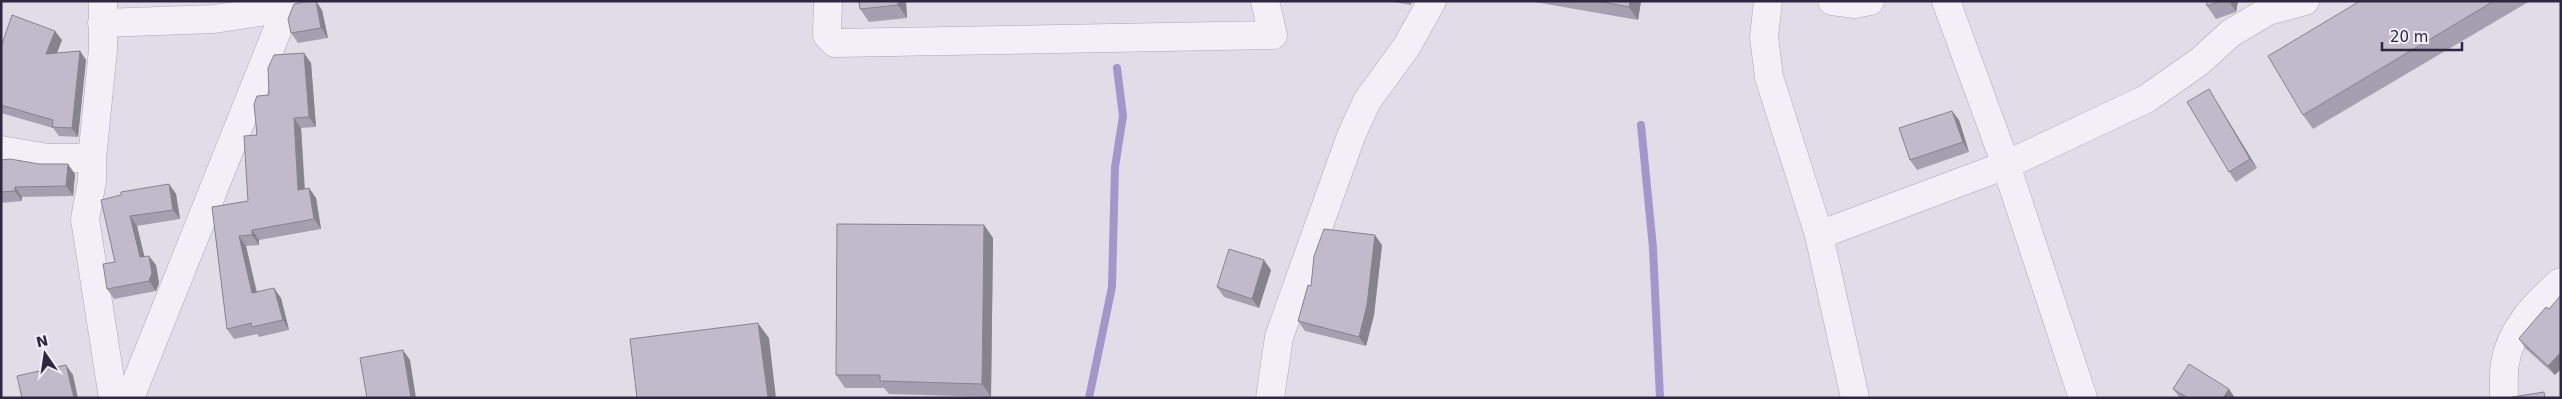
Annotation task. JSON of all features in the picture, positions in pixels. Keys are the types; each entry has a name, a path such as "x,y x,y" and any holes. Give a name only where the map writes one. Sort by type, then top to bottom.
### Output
{"street":[{"path":"828,1 827,35 835,43 1273,35 1265,1"},
{"path":"1270,398 1279,337 1351,136 1367,101 1407,46 1432,1"},
{"path":"1768,1 1764,37 1768,77 1819,235 1855,398"},
{"path":"1832,1 1856,4 1870,1"},
{"path":"1946,1 2006,165 2083,398"},
{"path":"1819,235 2006,165 2146,99 2200,62 2232,33 2268,11 2306,1"},
{"path":"113,398 85,219 92,181 92,158 103,50 102,12 214,20 288,4"},
{"path":"130,398 288,4"},
{"path":"1,150 48,158 92,158"},
{"path":"2504,398 2504,363 2512,338 2527,315 2561,282"}],"building":[{"path":"316,1 321,28 291,33 288,19 294,4"},
{"path":"859,1 898,1 898,5 860,9"},
{"path":"1597,1 1630,1 1629,7"},
{"path":"2206,1 2221,1 2207,6"},
{"path":"2360,1 2494,1 2303,115 2268,56"},
{"path":"12,15 55,31 46,54 80,51 72,128 52,127 53,120 1,105 1,47"},
{"path":"304,53 309,117 294,118 298,190 309,188 314,219 252,230 252,235 239,236 252,293 274,288 283,320 252,327 251,323 227,329 212,207 248,201 244,136 257,135 254,104 257,96 269,95 268,68 274,55"},
{"path":"2209,89 2250,159 2229,172 2187,102"},
{"path":"1952,111 1963,142 1910,160 1899,128"},
{"path":"10,159 39,164 68,164 66,186 15,187 15,191 1,192 1,160"},
{"path":"169,184 173,210 130,216 140,257 149,256 152,273 149,281 107,289 103,264 115,262 101,200 121,195 121,192"},
{"path":"837,224 984,225 982,384 880,381 880,375 836,375"},
{"path":"1324,229 1375,235 1367,305 1359,337 1298,321 1308,285 1311,286 1314,256"},
{"path":"1229,249 1264,260 1252,299 1217,287"},
{"path":"2561,295 2561,352 2548,366 2519,339 2546,307 2549,309"},
{"path":"758,323 768,398 637,398 630,339"},
{"path":"403,350 411,398 367,398 360,358"},
{"path":"2189,364 2229,389 2223,398 2188,398 2173,389"},
{"path":"66,365 74,398 22,398 17,376"},
{"path":"2544,392 2545,398 2512,397"}],"waterway":[{"path":"1089,398 1112,287 1115,167 1123,116 1117,68"},
{"path":"1641,125 1653,248 1660,398"}]}
